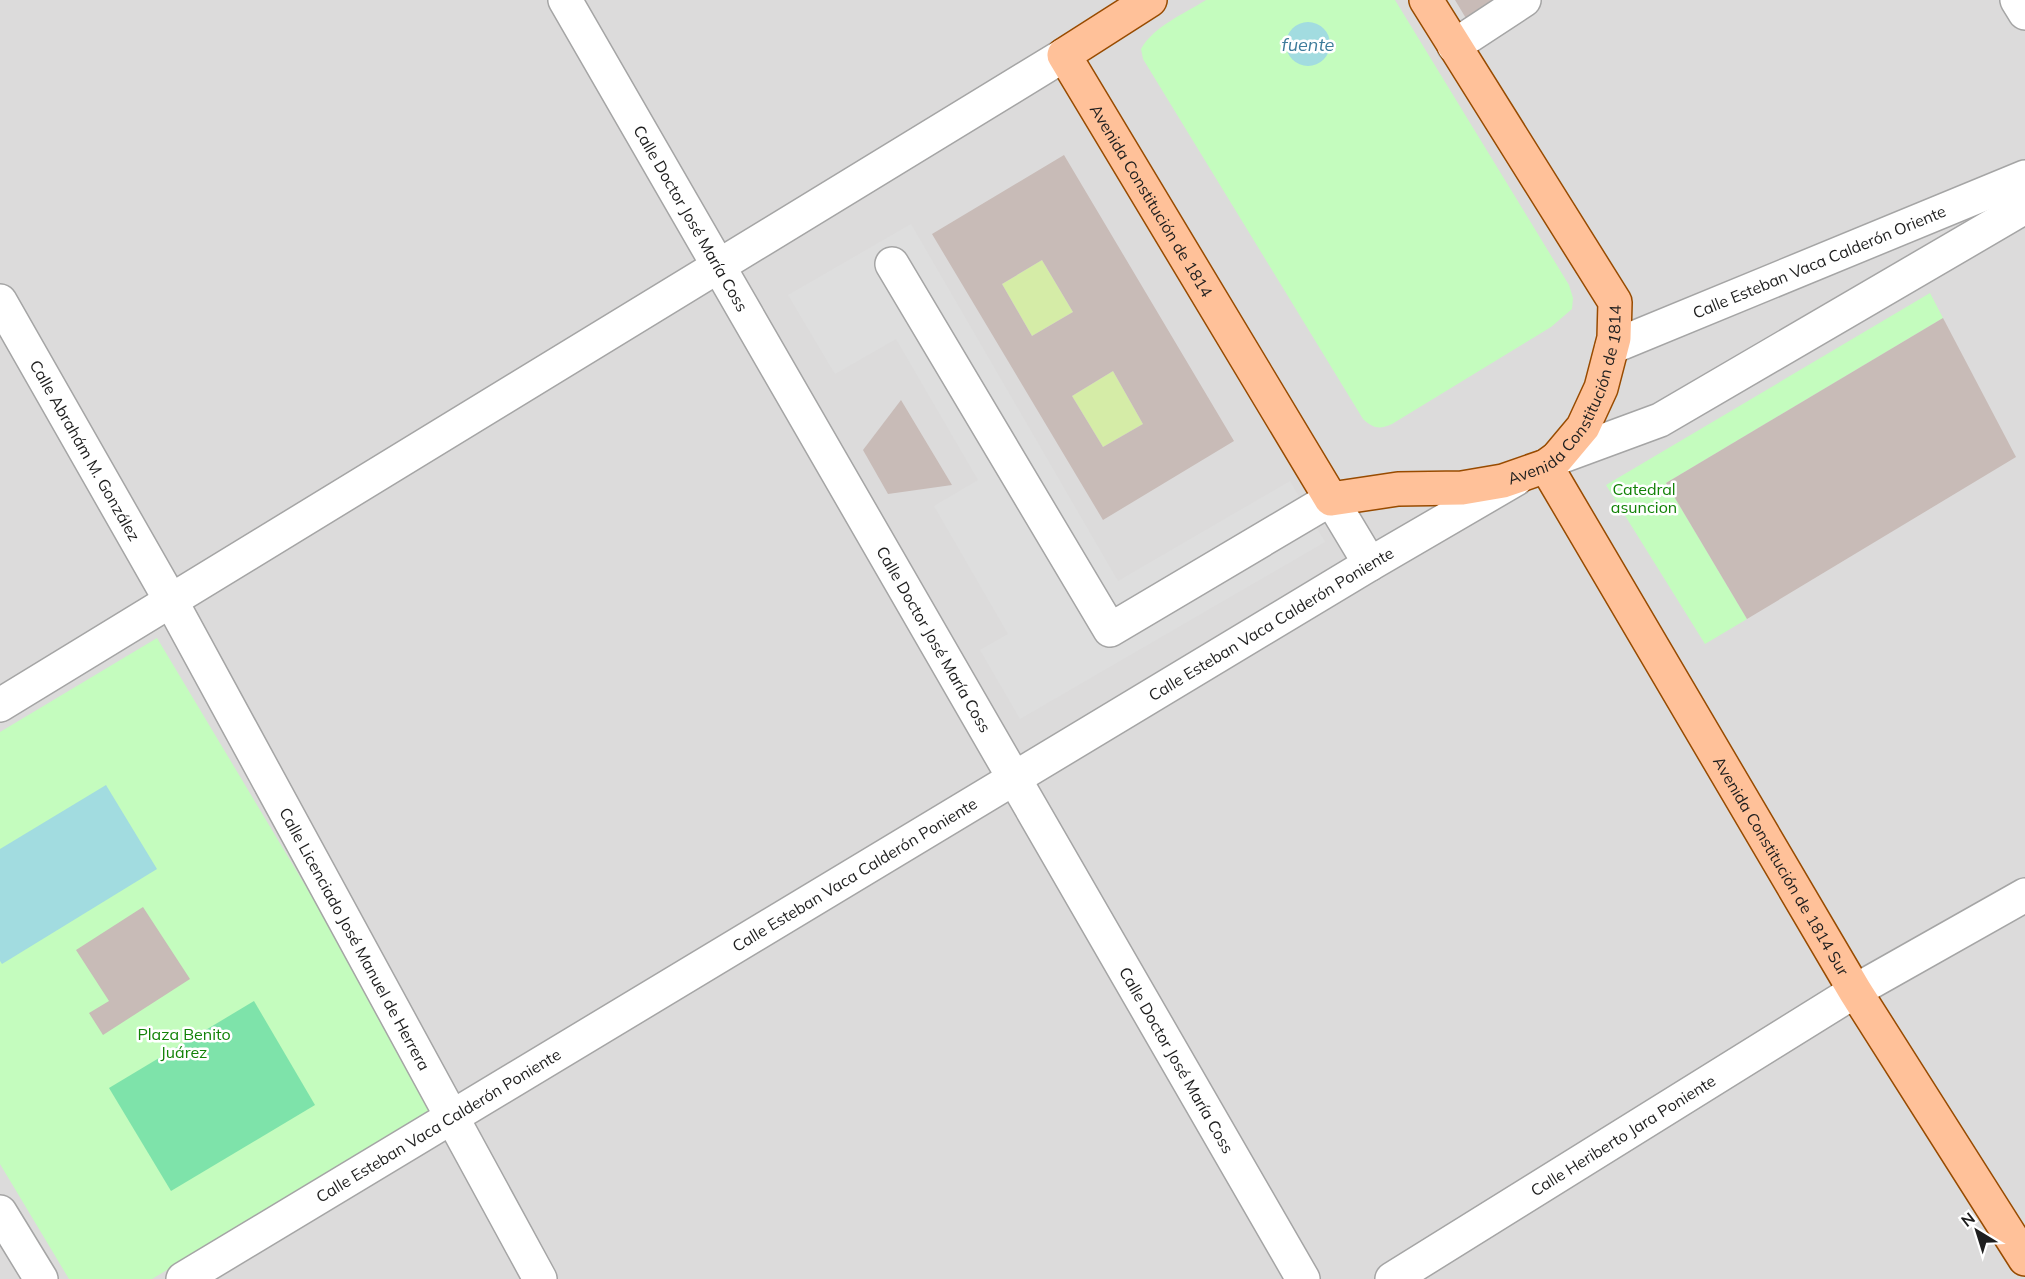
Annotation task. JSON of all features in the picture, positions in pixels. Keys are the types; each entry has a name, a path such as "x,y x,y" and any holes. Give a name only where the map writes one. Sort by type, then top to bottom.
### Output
{"main road":[{"path":"1064,55 1150,0"},
{"name":"Avenida Constitución de 1814","path":"1064,55 1331,499 1398,489 1461,488 1503,481 1543,466 1583,427 1601,388 1612,347 1615,302 1426,0"},
{"name":"Avenida Constitución de 1814 Sur","path":"1543,466 1855,991 2025,1259"}],"street":[{"name":"Calle Doctor José María Coss","path":"566,0 1303,1279"},
{"path":"1454,45 1524,0"},
{"path":"2018,0 2025,13"},
{"path":"0,705 1064,55"},
{"name":"Calle Esteban Vaca Calderón Oriente","path":"1612,347 2025,177"},
{"name":"Calle Esteban Vaca Calderón Poniente","path":"183,1279 1370,564 1543,466 1660,420 2025,207"},
{"path":"892,264 1110,630 1331,499"},
{"name":"Calle Abrahám M. González","path":"0,301 171,601"},
{"name":"Avenida Constitución de 1814","path":"1331,499 1370,564"},
{"name":"Calle Licenciado José Manuel de Herrera","path":"171,601 540,1279"},
{"name":"Calle Heriberto Jara Poniente","path":"1392,1279 1855,991 2025,895"},
{"path":"0,1212 41,1279"}],"shaded area":[{"path":"0,0 2025,0 2025,1279 0,1279"},
{"path":"911,224 1118,581 1290,481 1325,542 1020,719 980,650 1008,634 934,506 978,480 896,339 835,374 788,295"}],"green space":[{"path":"1206,0 1395,0 1569,285 1573,298 1572,309 1551,327 1392,424 1383,427 1373,426 1363,419 1143,59 1141,49 1154,34 1170,21"},
{"path":"1042,260 1073,312 1032,336 1002,284"},
{"name":"Catedral asuncion","path":"1930,293 1943,318 1666,483 1747,619 1705,644 1606,485"},
{"path":"1113,371 1143,424 1103,447 1072,396"},
{"name":"Plaza Benito Juárez","path":"157,638 438,1107 152,1279 69,1279 0,1164 0,732"},
{"path":"254,1001 315,1105 171,1191 109,1088"}],"water":[{"name":"fuente","path":"1308,22 1324,28 1330,44 1324,60 1308,66 1292,60 1286,44 1292,28"},
{"path":"106,785 157,869 2,964 0,961 0,849"}],"building":[{"path":"1455,0 1501,0 1467,20"},
{"path":"1064,155 1234,441 1103,520 932,234","holes":["1042,260 1073,312 1032,336 1002,284","1113,371 1143,424 1103,447 1072,396"]},
{"path":"1943,318 2016,457 1747,619 1666,483"},
{"path":"901,400 952,485 888,494 863,450"},
{"path":"143,907 190,979 103,1035 89,1013 109,1001 76,950"}]}
